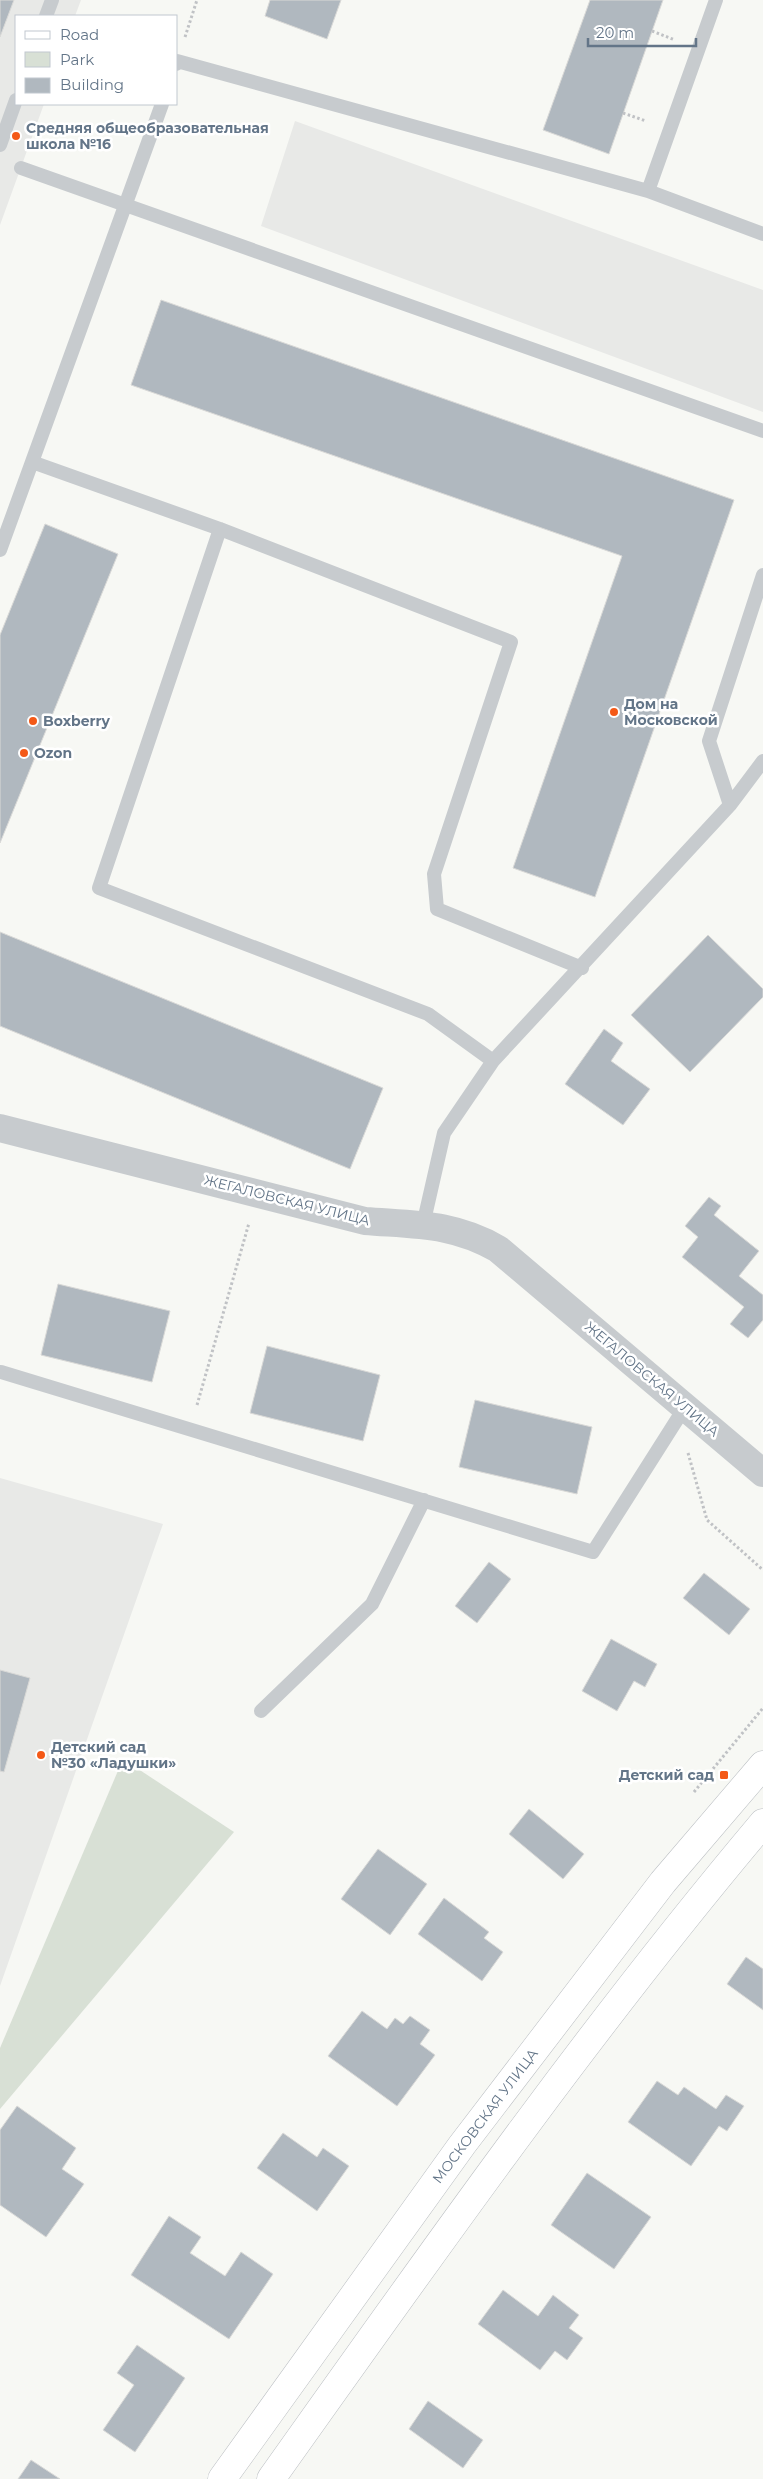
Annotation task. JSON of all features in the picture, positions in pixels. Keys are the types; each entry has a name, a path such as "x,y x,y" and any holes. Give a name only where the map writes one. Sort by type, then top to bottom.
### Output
{"main road":[{"name":"МОСКОВСКАЯ УЛИЦА","path":"222,2479 462,2145 663,1882 763,1765"},
{"path":"271,2479 448,2231 565,2073 662,1948 763,1823"}],"street":[{"name":"ЖЕГАЛОВСКАЯ УЛИЦА","path":"0,1128 365,1221 423,1225 456,1230 475,1236 498,1249 682,1412 763,1473"}],"lane":[{"path":"46,15 52,0"},
{"path":"648,191 716,0"},
{"path":"178,63 648,191 763,234"},
{"path":"0,145 15,103"},
{"path":"0,550 162,105"},
{"path":"21,168 763,431"},
{"path":"32,462 220,529 511,642 434,874 437,909 582,968"},
{"path":"220,529 99,888 428,1014 493,1061"},
{"path":"730,805 708,741 763,575"},
{"path":"423,1225 444,1133 493,1061 582,968 730,805 763,761"},
{"path":"2,1372 593,1552 682,1412"},
{"path":"261,1711 372,1604 424,1500"}],"path":[{"path":"178,60 197,0"},
{"path":"190,1430 250,1218"},
{"path":"682,1412 707,1520 763,1570"}],"shaded area":[{"name":"Средняя общеобразовательная школа №16","path":"0,0 81,0 75,15 15,15 15,105 44,105 0,225"},
{"path":"295,121 763,290 763,412 261,226"},
{"name":"Детский сад №30 «Ладушки»","path":"0,1478 163,1524 0,1986"}],"green space":[{"path":"123,1759 234,1832 0,2109 0,2048"}],"building":[{"path":"0,0 14,0 0,37"},
{"path":"270,0 341,0 327,39 265,16"},
{"path":"590,0 663,0 609,154 543,130"},
{"name":"Дом на Московской","path":"161,300 734,500 595,897 513,868 622,556 131,385"},
{"path":"45,524 118,554 0,843 0,635"},
{"path":"0,932 383,1088 350,1169 0,1026"},
{"path":"708,935 763,989 763,997 690,1072 631,1015"},
{"path":"604,1029 623,1043 611,1061 650,1089 623,1125 565,1084"},
{"path":"709,1197 721,1206 714,1215 759,1251 739,1276 763,1295 763,1320 748,1338 730,1324 744,1307 682,1257 698,1237 685,1226"},
{"path":"58,1284 170,1311 152,1382 41,1355"},
{"path":"267,1346 380,1375 363,1441 250,1413"},
{"path":"475,1400 592,1427 577,1494 459,1467"},
{"path":"489,1562 511,1579 477,1623 455,1606"},
{"path":"704,1573 750,1609 729,1635 683,1598"},
{"path":"611,1639 657,1664 645,1687 634,1681 617,1711 582,1691"},
{"path":"0,1670 30,1678 4,1772 0,1771"},
{"path":"529,1809 584,1854 563,1879 509,1834"},
{"path":"378,1849 427,1884 390,1935 341,1899"},
{"path":"444,1898 489,1932 484,1938 503,1952 482,1981 418,1934"},
{"path":"746,1957 763,1969 763,2010 727,1984"},
{"path":"362,2011 387,2029 395,2018 403,2024 410,2016 430,2030 420,2044 435,2055 397,2106 328,2056"},
{"path":"657,2081 678,2095 684,2087 716,2109 726,2095 744,2106 727,2131 719,2126 691,2166 628,2122"},
{"path":"17,2106 76,2148 62,2169 84,2184 46,2237 0,2205 0,2130"},
{"path":"283,2133 317,2157 323,2148 349,2166 317,2211 257,2168"},
{"path":"587,2173 651,2217 614,2269 551,2225"},
{"path":"169,2216 201,2237 190,2253 225,2276 241,2252 273,2274 229,2339 131,2275"},
{"path":"503,2290 538,2316 553,2295 579,2315 569,2328 583,2338 567,2360 555,2351 540,2370 478,2324"},
{"path":"137,2345 185,2378 135,2452 103,2430 134,2385 117,2373"},
{"path":"428,2401 483,2440 463,2468 409,2429"},
{"path":"31,2460 60,2479 18,2479"}],"place":[{"name":"Средняя общеобразовательная школа №16","path":"16,136"},
{"name":"Дом на Московской","path":"614,712"},
{"name":"Boxberry","path":"33,721"},
{"name":"Ozon","path":"24,753"},
{"name":"Детский сад №30 «Ладушки»","path":"41,1755"},
{"name":"Детский сад","path":"724,1775"}]}
